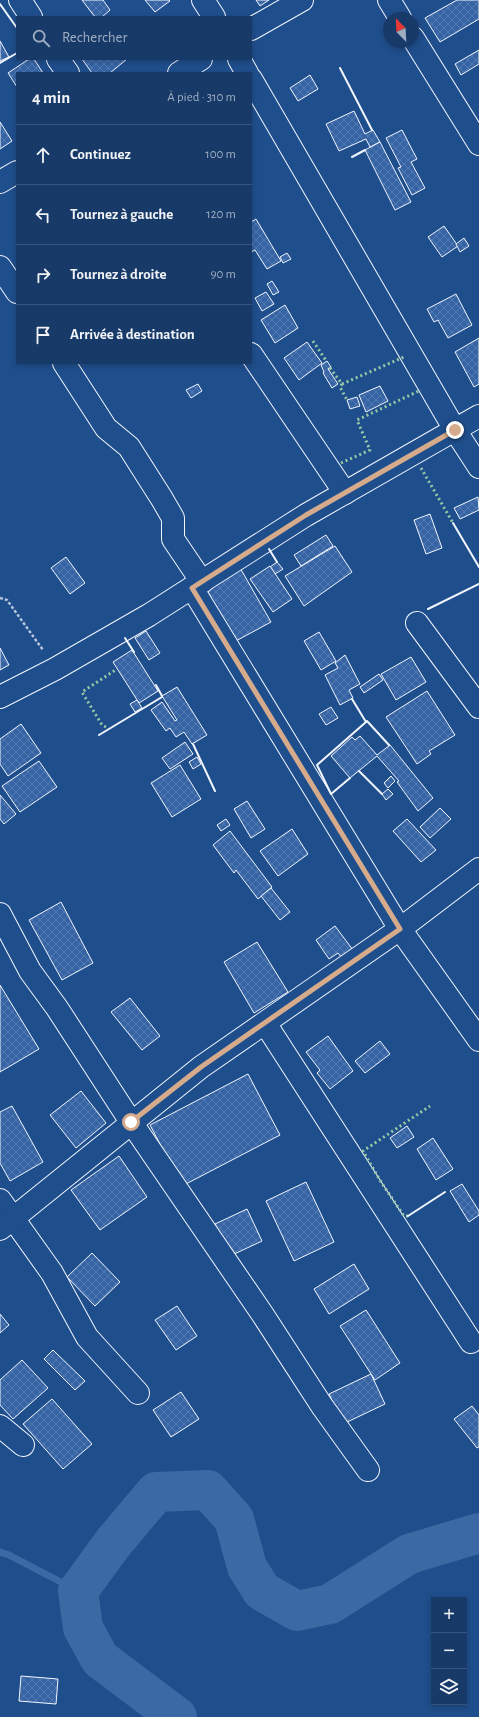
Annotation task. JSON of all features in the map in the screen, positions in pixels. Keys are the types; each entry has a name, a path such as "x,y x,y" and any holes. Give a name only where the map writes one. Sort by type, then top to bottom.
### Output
{"street":[{"path":"20,0 30,16"},
{"path":"203,0 213,16"},
{"path":"252,28 302,0"},
{"path":"389,0 396,12"},
{"path":"419,48 479,144"},
{"path":"59,60 67,72"},
{"path":"181,72 199,60"},
{"path":"240,60 246,72"},
{"path":"252,81 455,430 479,467"},
{"path":"0,182 16,173"},
{"path":"0,267 16,291"},
{"path":"252,355 345,493"},
{"path":"65,364 106,428 129,447 162,499 173,518 173,539 197,585 400,929 479,1040"},
{"path":"0,697 55,669 149,615 306,515 479,416"},
{"path":"416,623 479,707"},
{"path":"6,1224 201,1067 400,929 479,869"},
{"path":"0,914 30,971 57,1008 131,1122 263,1315 322,1406 368,1470"},
{"path":"265,1023 471,1342"},
{"path":"0,1200 6,1224 52,1273 87,1337 138,1393"},
{"path":"0,1426 23,1445"}],"path":[{"path":"0,598 7,600 31,632 55,669"}],"building":[{"path":"82,0 103,0 110,10 103,16 94,16"},
{"path":"145,0 169,0 170,1 155,12"},
{"path":"256,0 269,0 260,6"},
{"path":"457,0 479,0 479,19 440,42 425,18"},
{"path":"0,41 9,57 0,61"},
{"path":"479,50 479,64 461,75 455,64"},
{"path":"28,60 35,60 42,72 16,72 16,85 8,73"},
{"path":"83,60 126,60 111,72 91,72"},
{"path":"310,75 318,89 298,101 290,88"},
{"path":"354,111 365,134 373,130 380,142 370,147 366,139 339,151 326,124"},
{"path":"0,122 12,141 0,149"},
{"path":"402,130 417,159 411,162 425,188 412,195 398,168 401,167 386,138"},
{"path":"380,142 411,202 395,210 365,150"},
{"path":"256,219 281,261 267,269 255,250 252,252 252,221"},
{"path":"444,226 458,246 442,257 428,237"},
{"path":"464,238 469,246 460,252 456,244"},
{"path":"287,253 291,259 283,263 280,257"},
{"path":"272,281 279,292 273,295 267,284"},
{"path":"266,292 274,304 262,311 255,298"},
{"path":"456,294 472,325 448,338 438,320 434,322 427,309"},
{"path":"285,305 298,328 275,343 261,320"},
{"path":"479,338 479,384 474,387 455,352"},
{"path":"307,342 322,363 299,380 284,358"},
{"path":"327,361 331,367 328,369 338,384 332,388 323,373 324,372 321,365"},
{"path":"198,384 202,391 191,398 186,390"},
{"path":"380,386 388,401 366,412 359,395"},
{"path":"357,397 360,406 350,409 347,400"},
{"path":"478,497 479,510 460,519 454,508"},
{"path":"430,514 442,548 426,554 414,520"},
{"path":"326,535 333,546 301,566 294,555"},
{"path":"335,546 352,572 304,606 285,576"},
{"path":"66,557 85,583 70,594 51,568"},
{"path":"277,562 283,569 275,574 270,567"},
{"path":"239,566 271,622 234,642 203,586"},
{"path":"270,566 292,599 273,612 250,579"},
{"path":"146,631 160,653 149,660 135,638"},
{"path":"319,632 336,661 321,670 304,641"},
{"path":"0,648 9,665 0,670"},
{"path":"132,650 158,691 139,703 113,662"},
{"path":"345,655 360,684 349,690 353,698 340,705 325,675 338,668 335,663"},
{"path":"411,657 426,682 396,700 381,674"},
{"path":"379,674 383,680 364,693 360,687"},
{"path":"177,687 207,735 192,744 184,732 176,737 170,728 166,731 151,710 162,702 175,721 177,720 162,696"},
{"path":"427,691 455,735 429,751 431,754 417,764 386,717"},
{"path":"137,700 142,708 135,712 130,704"},
{"path":"331,707 338,718 326,725 319,714"},
{"path":"21,724 41,753 8,776 0,764 0,739"},
{"path":"360,736 377,755 390,745 433,798 418,811 397,782 399,781 377,756 350,778 331,756 352,737 355,740"},
{"path":"185,742 193,754 170,769 162,758"},
{"path":"197,757 201,764 193,769 189,762"},
{"path":"39,761 57,787 20,812 2,786"},
{"path":"180,765 201,799 172,817 151,783"},
{"path":"391,776 395,781 388,788 384,783"},
{"path":"388,789 393,794 386,800 382,794"},
{"path":"0,795 16,814 4,824 0,819"},
{"path":"247,801 265,829 251,838 234,809"},
{"path":"440,808 451,819 430,838 420,827"},
{"path":"226,819 230,825 221,831 217,825"},
{"path":"407,819 436,850 421,862 393,831"},
{"path":"292,829 308,854 278,876 260,851"},
{"path":"230,831 272,887 258,899 236,870 234,873 213,845"},
{"path":"271,888 290,912 280,920 261,896"},
{"path":"61,902 93,963 62,980 29,920"},
{"path":"335,926 353,950 342,958 338,953 329,959 316,940"},
{"path":"257,942 288,992 254,1013 224,962"},
{"path":"0,985 39,1049 0,1072"},
{"path":"130,998 160,1036 142,1050 111,1012"},
{"path":"328,1036 353,1071 330,1089 317,1073 320,1070 306,1052"},
{"path":"380,1041 390,1054 365,1073 355,1061"},
{"path":"248,1074 280,1135 182,1186 150,1125"},
{"path":"81,1091 106,1123 76,1148 50,1115"},
{"path":"12,1106 43,1162 10,1181 0,1163 0,1112"},
{"path":"407,1126 414,1137 397,1148 390,1138"},
{"path":"433,1138 453,1169 436,1180 417,1149"},
{"path":"119,1156 147,1197 100,1230 71,1190"},
{"path":"306,1182 334,1242 294,1261 266,1201"},
{"path":"462,1184 479,1211 479,1215 469,1222 450,1191"},
{"path":"247,1209 262,1241 230,1256 215,1224"},
{"path":"92,1253 120,1282 95,1306 67,1277"},
{"path":"354,1264 369,1289 329,1314 314,1289"},
{"path":"177,1306 197,1336 176,1350 155,1320"},
{"path":"366,1310 400,1363 375,1380 340,1326"},
{"path":"0,1314 9,1325 0,1333"},
{"path":"53,1350 85,1381 75,1390 44,1359"},
{"path":"22,1360 48,1388 13,1419 0,1405 0,1380"},
{"path":"371,1374 385,1404 343,1424 329,1394"},
{"path":"181,1392 199,1419 171,1437 153,1410"},
{"path":"52,1399 92,1444 63,1469 23,1424"},
{"path":"472,1406 479,1415 479,1447 477,1448 454,1419"},
{"path":"21,1676 58,1679 56,1704 19,1701"}],"waterway":[{"path":"177,1717 100,1659 83,1628 78,1591 113,1543 156,1492 208,1490 234,1519 247,1567 262,1591 297,1611 330,1604 409,1554 479,1533"},
{"path":"0,1552 9,1555 78,1591"}],"hedge":[{"path":"313,341 327,362"},
{"path":"342,384 404,357"},
{"path":"330,368 342,384 340,387 347,400"},
{"path":"341,463 370,450 357,420 421,390"},
{"path":"421,468 453,523"},
{"path":"106,727 102,725 82,692 117,669"},
{"path":"408,1216 404,1216 381,1182 363,1151 430,1106"}],"wall":[{"path":"0,4 16,27"},
{"path":"0,63 16,54"},
{"path":"340,68 372,130"},
{"path":"352,157 365,150"},
{"path":"453,523 479,567"},
{"path":"269,549 277,562"},
{"path":"428,609 479,584"},
{"path":"125,638 134,652"},
{"path":"156,685 162,696"},
{"path":"99,735 162,697"},
{"path":"352,699 366,722 367,721 389,745"},
{"path":"350,778 331,794 317,765 366,722"},
{"path":"193,744 215,791"},
{"path":"359,771 382,794"},
{"path":"408,1216 445,1192"}],"route":[{"path":"131,1122 201,1067 400,929 192,588 306,515 455,430"}]}
